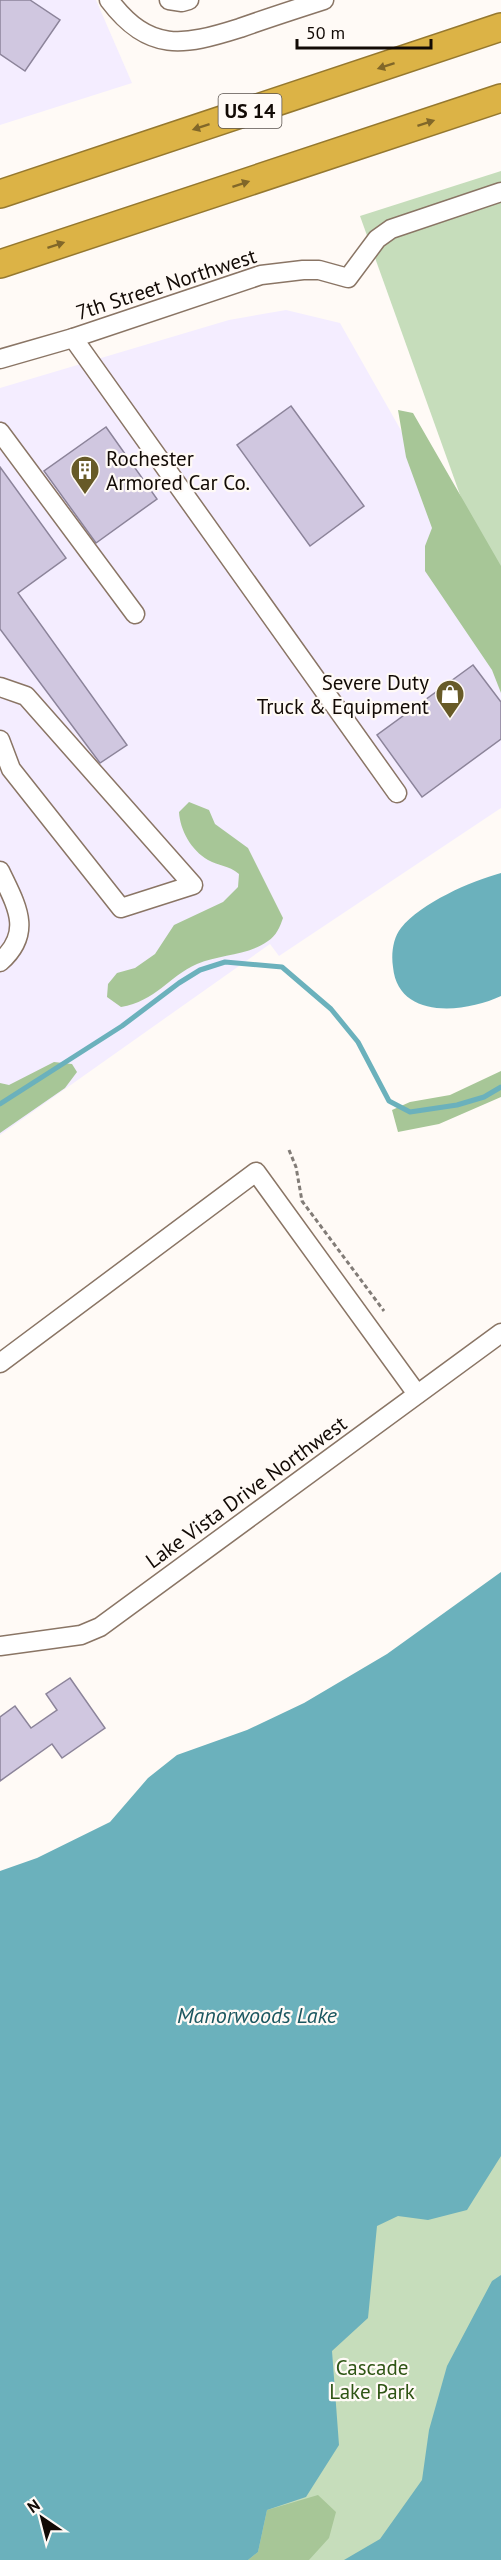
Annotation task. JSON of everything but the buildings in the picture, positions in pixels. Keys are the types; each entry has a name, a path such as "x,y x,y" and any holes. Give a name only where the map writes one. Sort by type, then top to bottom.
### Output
{"highway":[{"name":"US 14","path":"0,194 501,27"},
{"path":"0,264 501,98"}],"street":[{"path":"109,0 135,29 156,39 178,43 203,40 324,0"},
{"path":"169,0 182,2 189,0"},
{"name":"7th Street Northwest","path":"0,359 73,338 261,275 311,270 348,278 377,239 391,229 501,192"},
{"path":"73,338 397,793"},
{"path":"0,432 135,614"},
{"path":"0,687 26,696 193,885 121,908 11,769 0,740"},
{"path":"0,871 20,914 14,949 0,962"},
{"path":"0,1364 256,1172 417,1394"},
{"name":"Lake Vista Drive Northwest","path":"0,1646 81,1635 100,1627 501,1333"}],"path":[{"path":"289,1150 296,1167 302,1201 384,1311"}],"shaded area":[{"path":"0,0 96,0 132,83 0,125"},
{"path":"286,310 340,323 498,601 501,609 501,808 279,956 270,944 0,1135 0,388 229,320"}],"green space":[{"path":"501,171 501,609 360,216"},
{"path":"398,410 413,413 501,566 501,693 492,670 425,571 425,546 432,528 406,457"},
{"path":"189,802 209,810 215,824 248,848 283,918 273,937 260,946 197,964 144,1000 121,1007 107,997 108,984 117,973 135,968 155,954 174,925 223,902 238,887 239,874 202,856 188,839 179,812"},
{"path":"54,1062 72,1064 77,1072 65,1088 0,1133 0,1083 9,1085"},
{"path":"501,1071 501,1097 439,1124 398,1132 392,1110 410,1102 450,1095"},
{"name":"Cascade Lake Park","path":"501,2132 501,2560 170,2560 192,2347"},
{"path":"318,2495 336,2512 329,2538 309,2560 248,2560 258,2552 267,2510"}],"water":[{"path":"501,873 501,996 470,1006 435,1008 420,1004 407,996 398,984 392,962 394,941 401,928 421,910 447,894"},
{"name":"Manorwoods Lake","path":"501,1572 501,2156 467,2210 428,2220 398,2216 377,2226 368,2318 332,2351 339,2445 306,2497 267,2510 258,2552 248,2560 0,2560 0,1871 37,1858 110,1822 148,1778 177,1755 247,1730 304,1703 387,1654"},
{"path":"501,2275 501,2560 344,2560 380,2539 422,2480 429,2430 447,2366 492,2281"}],"waterway":[{"path":"0,1104 122,1026 179,983 200,970 225,962 282,967 331,1009 358,1042 389,1101 410,1112 457,1105 484,1097 501,1087"}],"place":[{"name":"Rochester Armored Car Co.","path":"85,496"},
{"name":"Severe Duty Truck & Equipment","path":"450,720"}]}
